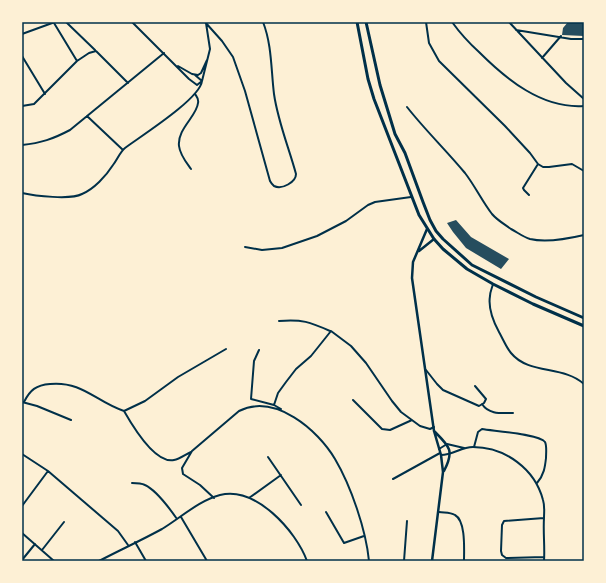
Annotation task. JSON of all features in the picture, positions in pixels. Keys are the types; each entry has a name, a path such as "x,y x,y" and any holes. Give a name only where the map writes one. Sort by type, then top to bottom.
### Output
{"main road":[{"path":"357,22 370,86 419,215 434,239 462,266 493,284 533,304 584,326"},
{"path":"366,22 380,85 395,134 405,153 430,220 436,231 472,265 536,297 584,318"},
{"path":"401,170 410,166"}],"street":[{"path":"23,34 55,22 77,61"},
{"path":"66,22 128,83"},
{"path":"132,22 195,84 197,89 195,94 198,104 187,122 179,140 181,154 191,169"},
{"path":"22,193 39,196 70,197 84,194 101,180 123,150 176,111 195,94 200,88 210,49 206,22 233,57 245,91 270,181 275,187 291,183 296,178 296,174 274,94 268,41 264,22"},
{"path":"426,22 429,42 439,61 509,131 530,153 538,164 543,167 572,164 584,171"},
{"path":"452,22 470,43 509,79 534,94 552,102 571,106 584,106"},
{"path":"509,22 566,83 584,99"},
{"path":"515,30 561,36 571,39 584,39"},
{"path":"542,58 561,36"},
{"path":"195,75 201,73 210,49"},
{"path":"22,106 34,104 77,61 89,53 96,51"},
{"path":"22,145 55,138 70,130 164,53"},
{"path":"22,56 45,94"},
{"path":"176,64 202,81"},
{"path":"195,84 199,85 202,81"},
{"path":"407,107 424,129 449,154 465,173 492,213 500,222 521,235 531,239 556,240 584,235"},
{"path":"87,116 123,150"},
{"path":"529,196 523,188 538,164"},
{"path":"245,247 262,250 282,248 317,236 346,221 368,205 375,202 412,196"},
{"path":"427,229 419,251 413,262 412,278 434,429 443,472 432,561"},
{"path":"419,251 434,239"},
{"path":"493,284 490,296 490,309 494,322 511,353 518,360 529,366 567,375 584,384"},
{"path":"279,321 298,320 312,322 330,331 351,346 366,363 401,412 424,428 434,429 447,444 450,454 448,463 443,472"},
{"path":"274,405 278,393 286,382 296,369 312,356 330,331"},
{"path":"124,411 145,401 178,377 226,349"},
{"path":"259,350 254,361 251,399 274,405 310,429 335,459 360,517 369,561"},
{"path":"426,370 443,390 477,406 482,404 486,399 475,386"},
{"path":"71,420 23,402 29,392 38,385 60,383 73,385 115,408 124,411 131,424 155,453 162,458 174,460 192,451 246,408 252,406 282,410"},
{"path":"353,400 382,429 390,430 412,420"},
{"path":"482,404 485,409 493,413 513,413"},
{"path":"474,447 478,432 482,429 514,432 542,440 546,450 545,468 542,477 537,483"},
{"path":"447,444 464,448"},
{"path":"393,479 440,452 447,444"},
{"path":"440,452 450,454 464,448 474,447 496,450 519,462 537,483 544,502 544,561"},
{"path":"192,451 182,468 183,474 200,485 214,498"},
{"path":"22,454 48,471 118,531 128,545"},
{"path":"584,456 584,486"},
{"path":"268,457 301,505"},
{"path":"22,506 48,471"},
{"path":"249,498 281,475"},
{"path":"132,483 145,485 150,488 171,510 177,519"},
{"path":"99,561 162,528 219,495 229,494 249,498 280,520 298,543 306,561"},
{"path":"326,512 344,543 364,536"},
{"path":"439,512 453,514 457,516 460,521 463,531 464,561"},
{"path":"180,517 207,561"},
{"path":"544,518 504,521 502,525 501,551 502,555 506,558 544,557"},
{"path":"404,561 407,521"},
{"path":"42,550 64,522"},
{"path":"22,533 54,561"},
{"path":"135,542 146,561"},
{"path":"22,560 35,544"}],"building":[{"path":"568,22 584,22 584,36 562,35 563,28"},
{"path":"456,220 471,237 509,259 501,269 466,248 447,223"}]}
